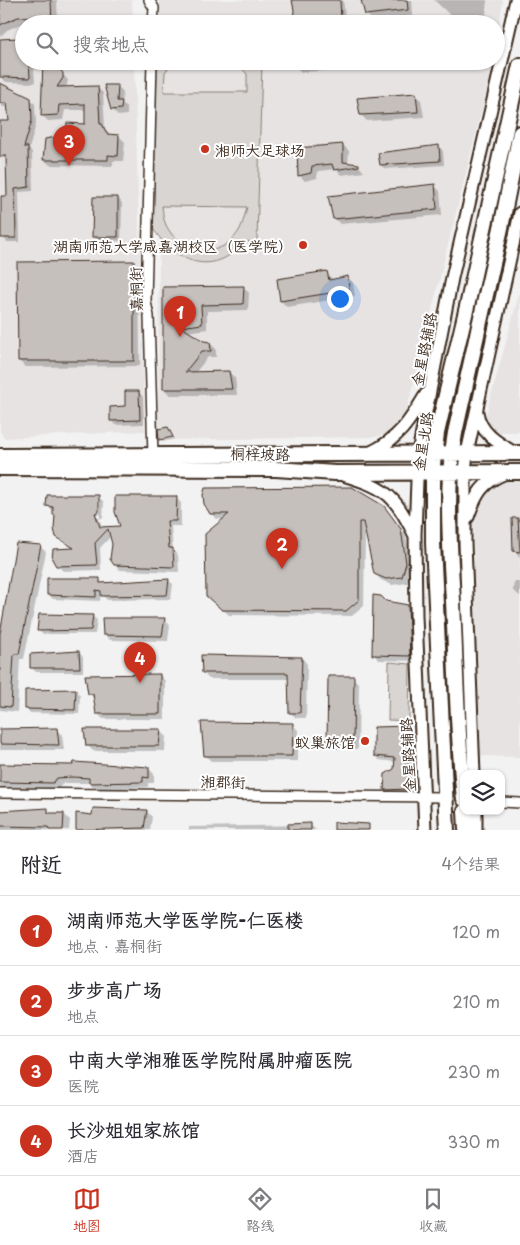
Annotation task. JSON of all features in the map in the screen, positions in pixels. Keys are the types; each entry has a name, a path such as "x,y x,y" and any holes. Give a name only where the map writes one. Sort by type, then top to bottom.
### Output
{"main road":[{"name":"金星北路","path":"447,830 433,543 432,472 434,453 520,64"},
{"name":"金星北路","path":"461,770 458,735 451,557 450,472 452,453 516,168 520,133"},
{"name":"桐梓坡路","path":"0,456 517,453"},
{"name":"桐梓坡路","path":"0,468 276,469 335,473 514,472"},
{"path":"465,815 466,830"}],"street":[{"path":"149,0 154,8 154,15"},
{"name":"金星路辅路","path":"505,48 516,0"},
{"name":"嘉桐街","path":"152,70 146,302 149,316 153,456"},
{"name":"金星路辅路","path":"425,830 416,616 415,535 418,453 455,268 500,70"},
{"path":"474,770 465,523 465,472 467,453 520,213"},
{"path":"368,454 392,440 413,415 430,389"},
{"path":"477,408 478,420 484,430 496,442 517,453"},
{"path":"465,523 474,500 484,485 496,477 514,472"},
{"path":"335,473 366,482 392,498 415,535"},
{"name":"湘郡街","path":"0,793 445,797"},
{"path":"505,802 520,803"},
{"path":"476,815 476,830"}],"shaded area":[{"path":"0,0 132,0 133,15 15,15 15,70 134,70 145,431 4,438 0,431"},
{"path":"156,0 503,0 501,15 160,15 159,2"},
{"name":"湘师大足球场","path":"154,70 167,70 164,92 247,92 247,74 243,70 262,70 257,241 244,242 232,253 220,260 207,263 195,262 171,249 152,227","holes":["162,206 247,207 241,227 232,239 223,246 213,250 202,251 181,243 173,235 165,223"]},
{"name":"湖南师范大学咸嘉湖校区（医学院）","path":"160,70 492,70 402,429 376,437 158,440"},
{"path":"520,291 520,432 481,432"},
{"path":"520,481 520,757 480,756 476,689 473,512 493,482"},
{"path":"389,662 410,664 409,721 388,720"}],"building":[{"path":"0,0 51,0 52,15 15,15 15,18 0,25"},
{"path":"292,0 340,0 341,15 294,15"},
{"path":"361,0 407,0 408,10 365,15"},
{"path":"15,38 15,70 30,70 30,78 0,77 0,39"},
{"path":"43,70 60,70 63,73 63,78 57,87 98,86 100,124 102,124 107,134 119,135 118,156 108,155 108,160 43,160 45,139 66,135 67,123 85,124 85,104 59,105 58,115 41,116"},
{"path":"0,83 31,98 32,120 24,147 28,147 29,187 15,189 16,238 1,238 1,196 7,196 6,156 0,156 0,121 9,121 7,103 0,103"},
{"path":"104,85 118,85 117,101 122,101 121,109 111,110"},
{"path":"416,93 418,112 360,115 357,98"},
{"path":"343,144 343,162 359,164 359,166 334,170 332,164 312,166 311,173 298,176 297,148"},
{"path":"439,145 440,161 380,165 378,153"},
{"path":"435,184 437,209 333,219 328,196"},
{"path":"93,197 118,197 118,237 92,237"},
{"path":"134,261 134,361 18,361 17,262"},
{"path":"327,271 329,280 348,276 349,290 280,301 277,279"},
{"path":"244,286 243,304 201,305 202,324 181,327 204,341 210,342 211,351 202,351 185,372 229,371 232,389 163,389 163,287"},
{"path":"125,391 139,391 140,420 110,421 110,407 125,406"},
{"path":"168,427 173,437 159,440 158,429"},
{"path":"352,487 384,506 401,529 406,563 402,577 386,579 374,574 363,522 359,522 359,600 346,611 222,610 206,596 205,534 229,514 210,514 204,504 203,495 205,488"},
{"path":"47,495 99,495 99,512 95,513 100,527 120,526 115,512 115,496 177,496 176,521 167,521 169,548 173,548 174,567 114,565 110,559 112,544 108,529 95,543 97,565 56,566 52,559 53,549 74,548 56,537 54,529 55,515 53,515 53,507 46,506"},
{"path":"512,518 518,518 520,552 513,551"},
{"path":"16,543 41,545 19,654 14,654 11,707 0,706 0,634"},
{"path":"47,578 100,578 100,583 169,579 167,595 101,596 101,591 96,590 96,597 47,595"},
{"path":"373,595 381,596 386,601 408,605 410,656 372,655"},
{"path":"39,614 93,615 91,630 37,631"},
{"path":"102,618 165,618 162,636 103,635"},
{"path":"79,651 80,668 30,668 30,654"},
{"path":"201,655 302,657 300,713 289,713 288,673 202,673"},
{"path":"160,674 160,714 96,714 93,694 88,694 85,675"},
{"path":"328,676 354,676 353,744 327,743"},
{"path":"76,689 75,710 25,709 25,690"},
{"path":"201,722 293,723 292,756 204,756"},
{"path":"409,726 409,789 384,790 385,774 394,769 395,758 374,756 374,727"},
{"path":"57,728 59,745 0,744 0,729"},
{"path":"84,729 161,729 159,746 86,746"},
{"path":"74,762 149,767 149,778 143,777 143,782 89,783 89,778 73,777 57,778 53,783 0,782 0,764 73,765"},
{"path":"48,808 48,813 64,813 63,830 49,830 48,827 0,826 0,811"},
{"path":"93,808 147,810 144,828 76,830 76,813 92,815"},
{"path":"334,822 369,824 369,830 334,830"},
{"path":"311,823 311,830 288,830 288,824"}],"place":[{"name":"湘师大足球场","path":"205,149"},
{"name":"中南大学湘雅医学院附属肿瘤医院","path":"69,166"},
{"name":"湖南师范大学咸嘉湖校区（医学院）","path":"303,245"},
{"name":"湖南师范大学医学院-仁医楼","path":"180,337"},
{"name":"步步高广场","path":"282,569"},
{"name":"长沙姐姐家旅馆","path":"140,683"},
{"name":"蚁巢旅馆","path":"365,741"}]}
